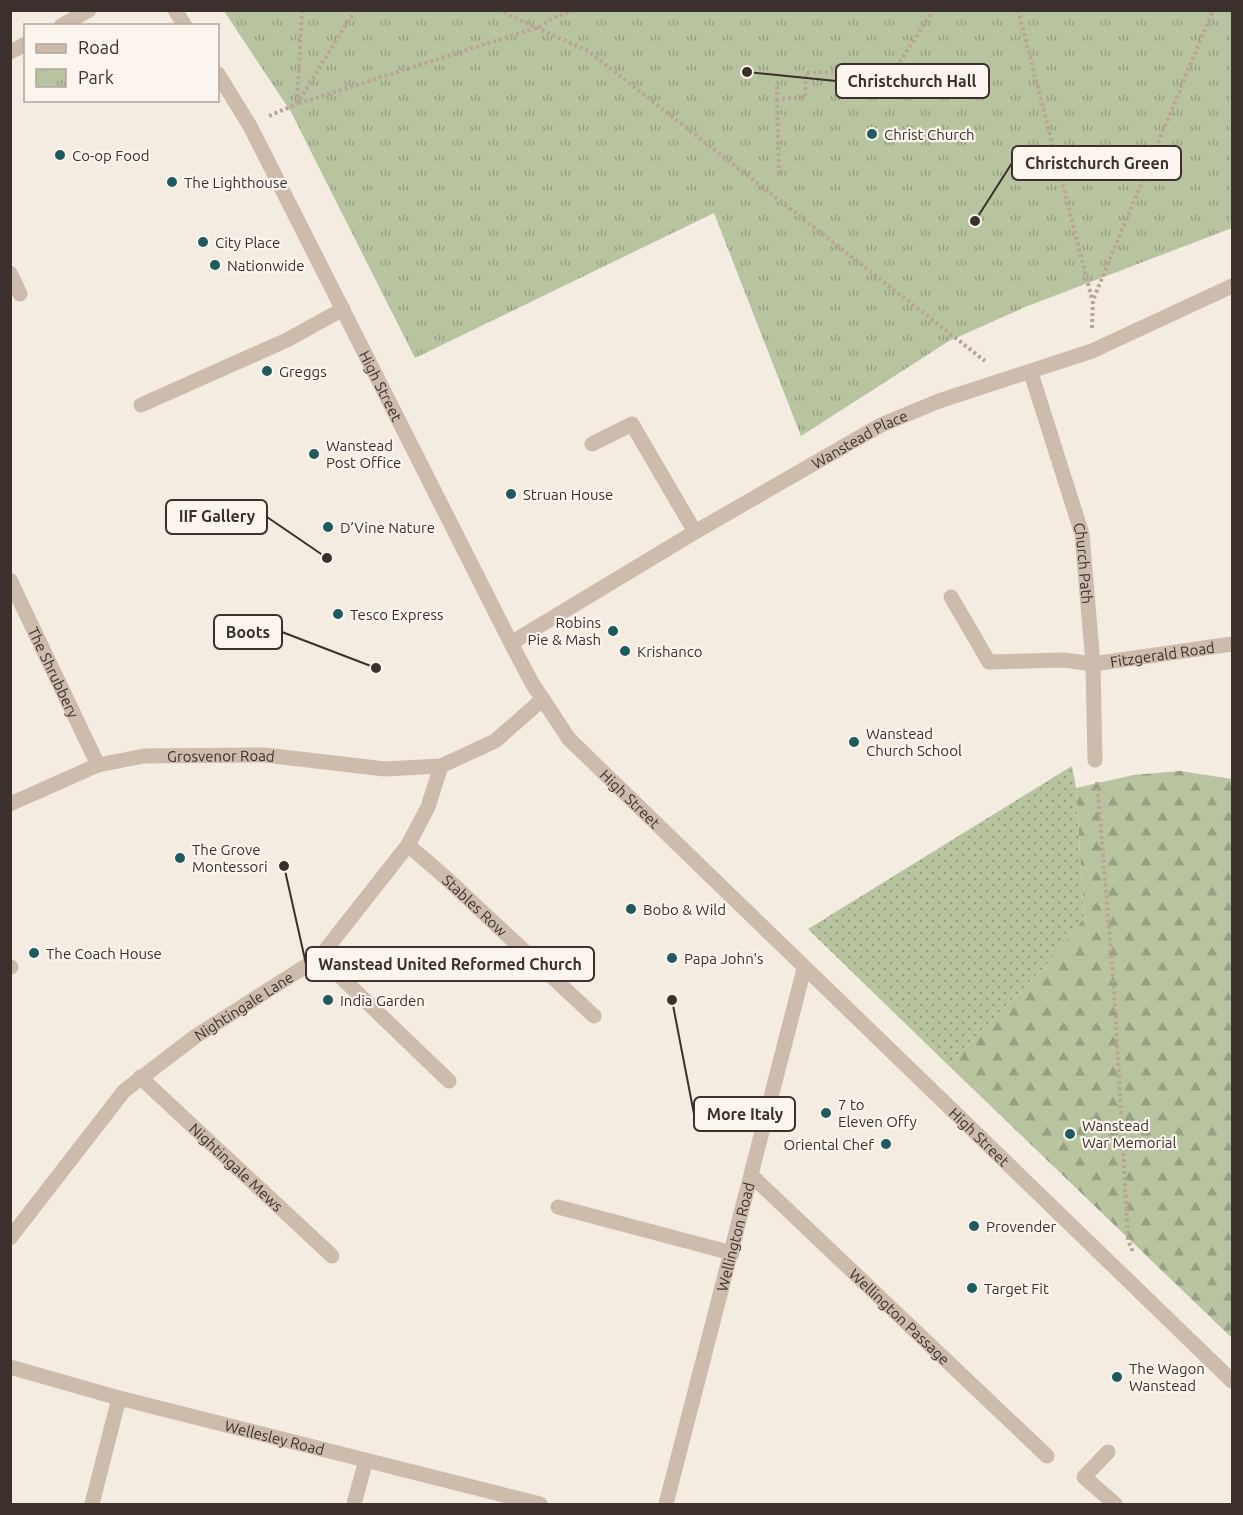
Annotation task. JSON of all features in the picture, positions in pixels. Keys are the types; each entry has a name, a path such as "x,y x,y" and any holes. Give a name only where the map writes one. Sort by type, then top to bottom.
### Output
{"street":[{"path":"64,24 89,10"},
{"path":"175,10 184,24"},
{"path":"10,52 24,45"},
{"name":"High Street","path":"219,76 250,126 511,643 543,699 569,738 804,969 1233,1381"},
{"path":"10,273 20,294"},
{"name":"Wanstead Place","path":"511,643 695,532 882,425 939,401 1031,373 1092,351 1233,286"},
{"path":"141,405 287,340 343,309"},
{"name":"Church Path","path":"1031,373 1082,534 1093,664 1095,760"},
{"path":"592,444 632,424 695,532"},
{"name":"The Shrubbery","path":"10,580 98,765"},
{"name":"Fitzgerald Road","path":"951,597 989,662 1064,660 1093,664 1233,644"},
{"path":"441,766 495,741 543,699"},
{"name":"Grosvenor Road","path":"10,804 98,765 144,756 265,755 385,769 441,766"},
{"name":"Nightingale Lane","path":"10,1238 124,1091 140,1077 223,1019 320,957 408,845 428,807 441,766"},
{"name":"Stables Row","path":"408,845 594,1016"},
{"path":"320,957 449,1081"},
{"name":"Wellington Road","path":"666,1504 804,969"},
{"name":"Nightingale Mews","path":"140,1077 332,1256"},
{"name":"Wellington Passage","path":"752,1176 1047,1456"},
{"path":"558,1207 732,1253"},
{"name":"Wellesley Road","path":"10,1368 119,1398 540,1504"},
{"path":"92,1504 119,1398"},
{"path":"1108,1452 1084,1477 1115,1504"},
{"path":"354,1504 366,1460"}],"path":[{"path":"297,104 302,10"},
{"path":"297,104 355,10"},
{"path":"498,10 588,51 1007,379"},
{"path":"250,126 297,104 539,27 555,16 576,10"},
{"path":"895,84 896,68 933,10"},
{"path":"1018,10 1093,300 1092,351"},
{"path":"1093,300 1213,10"},
{"path":"777,99 805,97 806,73 896,68"},
{"path":"777,86 779,176"},
{"path":"1095,760 1114,988 1128,1240 1135,1257"}],"green space":[{"path":"224,11 1232,11 1232,228 1025,307 949,341 801,436 714,213 415,358 291,112"},
{"path":"1072,766 1076,788 1084,918 1046,966 948,1065 808,929"},
{"path":"1180,771 1232,779 1232,1338 948,1065 1046,966 1084,918 1076,788 1133,775"}],"place":[{"name":"Christchurch Hall","path":"747,72"},
{"name":"Christ Church","path":"872,134"},
{"name":"Co-op Food","path":"60,155"},
{"name":"The Lighthouse","path":"172,182"},
{"name":"Christchurch Green","path":"975,221"},
{"name":"City Place","path":"203,242"},
{"name":"Nationwide","path":"215,265"},
{"name":"Greggs","path":"267,371"},
{"name":"Wanstead Post Office","path":"314,454"},
{"name":"Struan House","path":"511,494"},
{"name":"D’Vine Nature","path":"328,527"},
{"name":"IIF Gallery","path":"327,558"},
{"name":"Tesco Express","path":"338,614"},
{"name":"Robins Pie & Mash","path":"613,631"},
{"name":"Krishanco","path":"625,651"},
{"name":"Boots","path":"376,668"},
{"name":"Wanstead Church School","path":"854,742"},
{"name":"The Grove Montessori","path":"180,858"},
{"name":"Wanstead United Reformed Church","path":"284,866"},
{"name":"Bobo & Wild","path":"631,909"},
{"name":"The Coach House","path":"34,953"},
{"name":"Papa John's","path":"672,958"},
{"name":"India Garden","path":"328,1000"},
{"name":"More Italy","path":"672,1000"},
{"name":"7 to Eleven Offy","path":"826,1113"},
{"name":"Wanstead War Memorial","path":"1070,1134"},
{"name":"Oriental Chef","path":"886,1144"},
{"name":"Provender","path":"974,1226"},
{"name":"Target Fit","path":"972,1288"},
{"name":"The Wagon Wanstead","path":"1117,1377"}]}
